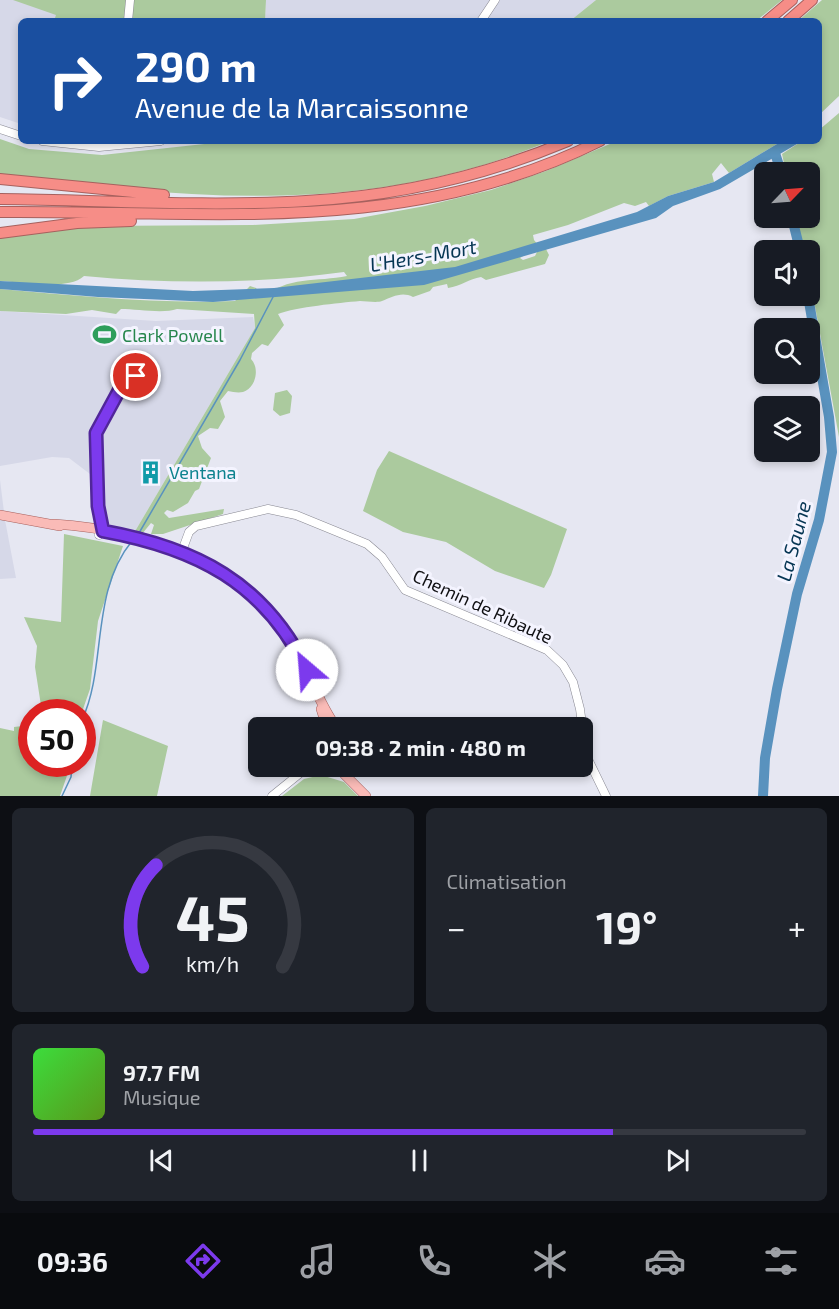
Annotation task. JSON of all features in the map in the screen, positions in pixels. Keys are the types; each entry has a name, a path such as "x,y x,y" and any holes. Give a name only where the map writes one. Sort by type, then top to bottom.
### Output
{"highway":[{"path":"771,18 792,0"},
{"path":"791,18 812,0"},
{"path":"0,199 305,201 390,192 479,172 559,144"},
{"path":"0,233 77,223 338,212 419,200 508,177 592,144"},
{"path":"0,179 168,195 173,201"},
{"path":"0,212 213,216"}],"main road":[{"path":"0,515 143,540 182,552 223,572 259,601 287,633 331,717"},
{"path":"307,670 323,717"},
{"path":"347,777 366,796"},
{"path":"361,777 366,796"}],"street":[{"path":"128,18 130,0"},
{"path":"483,18 495,0"},
{"path":"0,129 18,135"},
{"path":"70,144 99,147 130,144"},
{"path":"99,532 96,433 122,385 136,376"},
{"name":"Chemin de Ribaute","path":"182,552 189,532 196,526 268,509 296,515 367,543 382,557 405,590 533,643 563,665 578,696 585,755 606,796"},
{"path":"272,796 297,777"}],"shaded area":[{"path":"0,0 67,0 66,18 18,18 18,123 0,117"},
{"path":"266,0 596,0 574,18 265,18"},
{"path":"0,311 156,321 253,317 255,328 134,533 106,527 102,506 101,473 90,474 69,458 52,457 0,466"},
{"path":"0,480 5,520 16,578 0,579"}],"green space":[{"path":"13,0 126,0 125,18 55,18 56,15"},
{"path":"133,0 266,0 265,18 131,18"},
{"path":"596,0 782,0 760,18 574,18"},
{"path":"822,0 839,0 839,96 822,112 822,18 801,18"},
{"path":"839,113 839,437 820,333 820,318 817,318 815,306 820,306 820,240 802,240 798,228 820,228 820,162 784,162 782,154 797,144 822,144 822,127"},
{"path":"0,139 29,149 102,155 204,144 542,144 487,164 408,183 350,191 292,195 233,196 175,193 0,174"},
{"path":"610,144 777,144 729,173 721,163 712,174 714,182 668,196 649,206 646,202 635,206 624,203 568,225 533,235 539,246 520,258 523,260 535,256 537,252 546,249 549,255 545,264 486,280 481,277 448,288 447,284 433,287 430,291 413,297 401,295 380,302 329,304 278,314 284,325 268,346 262,344 252,353 251,359 256,372 254,382 243,392 228,391 220,401 225,417 218,429 210,428 198,436 202,448 211,458 199,489 195,491 188,503 173,512 167,510 164,513 169,518 224,509 223,514 163,534 151,534 154,525 151,523 142,534 134,533 255,328 254,314 177,309 157,311 121,309 116,314 92,310 66,314 0,311 0,289 88,297 235,301 250,286 256,288 263,298 272,291 292,283 347,276 344,272 279,279 214,282 84,276 77,281 56,284 0,281 0,237 90,226 253,225 354,219 425,206 491,190 546,171"},
{"path":"287,390 292,396 290,413 280,416 273,410 275,393"},
{"path":"389,451 567,529 551,575 544,588 495,571 446,542 403,532 363,511 377,470"},
{"path":"64,534 123,546 98,621 90,689 87,699 40,699 35,667 37,646 24,617 61,622"},
{"path":"103,720 168,746 157,796 90,796 93,777 96,777 96,761"},
{"path":"14,727 18,727 18,777 67,777 60,796 0,796 0,728 14,731"},
{"path":"328,777 344,782 358,796 282,796 304,779"}],"water":[{"path":"777,144 797,144 766,162 754,162 754,169 720,189 673,206 656,218 424,285 213,302 98,297 0,289 0,281 193,291 274,288 455,267 637,212 668,196 714,182"}],"waterway":[{"name":"La Saune","path":"775,153 778,162"},
{"name":"La Saune","path":"794,228 798,240"},
{"path":"139,533 240,360 273,297"},
{"name":"La Saune","path":"763,796 765,758 777,689 797,594 819,520 832,452 829,417 810,306"},
{"path":"90,699 104,606 110,583 119,561 132,541"},
{"path":"62,796 71,777"}],"place":[{"name":"Clark Powell","path":"104,335"},
{"name":"Ventana","path":"151,472"}],"route":[{"path":"136,376 122,385 96,433 98,506 103,531 151,540 202,560 223,572 250,592 271,613 287,633 307,670"}],"water label":[{"name":"L'Hers-Mort","path":"423,255"}]}
